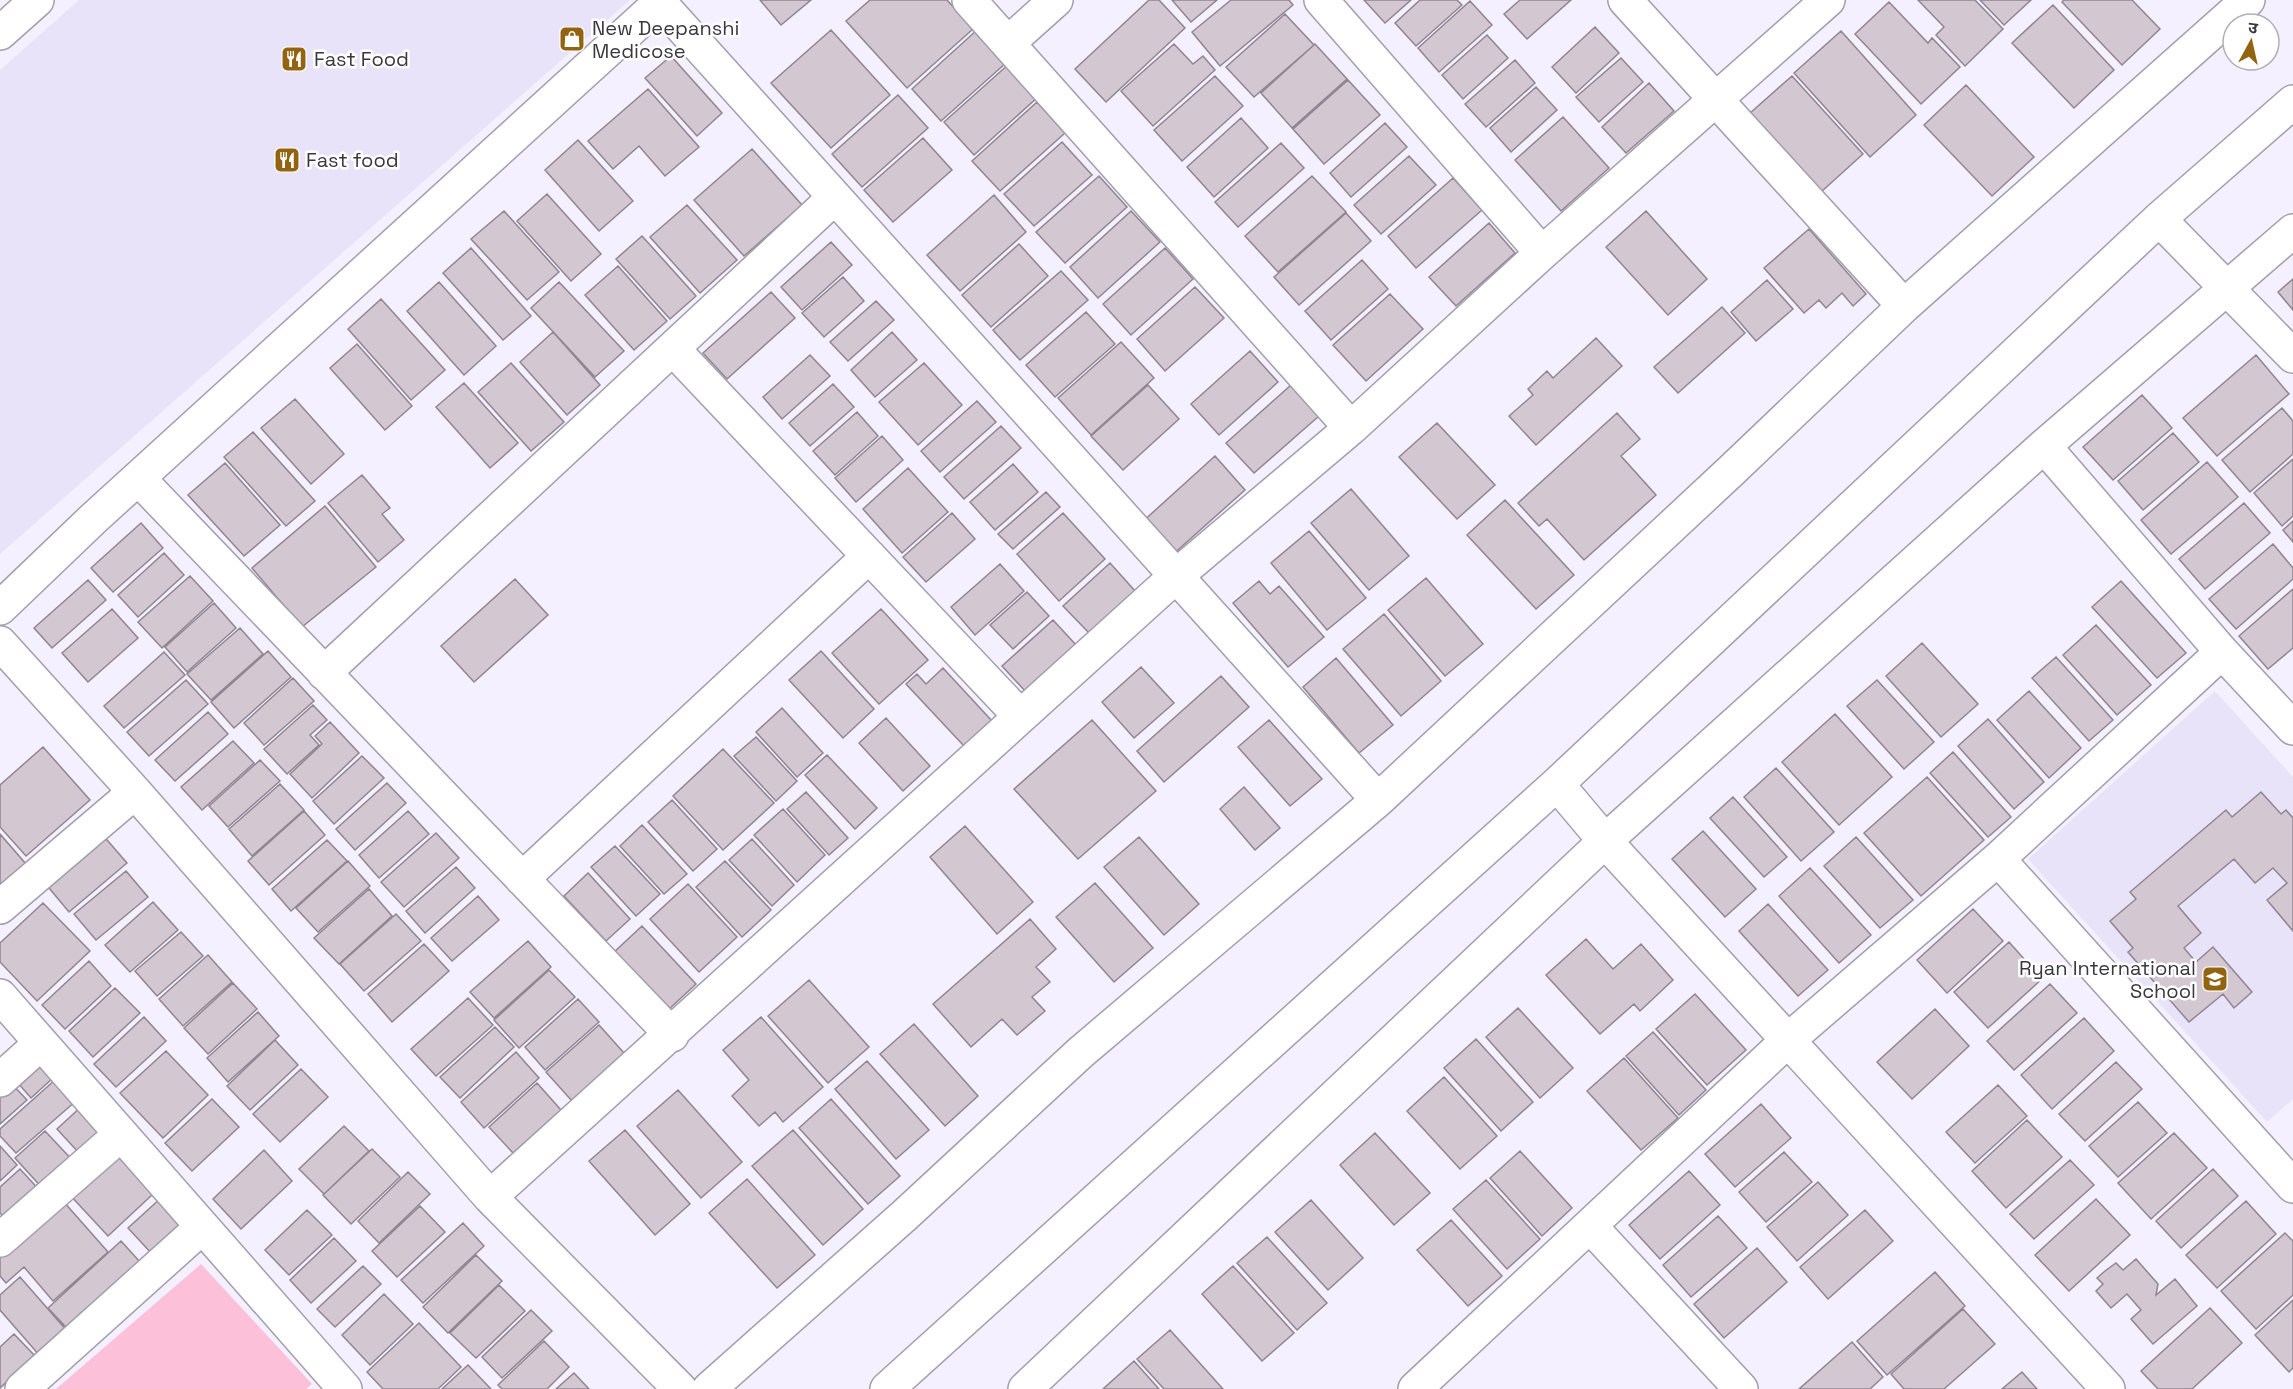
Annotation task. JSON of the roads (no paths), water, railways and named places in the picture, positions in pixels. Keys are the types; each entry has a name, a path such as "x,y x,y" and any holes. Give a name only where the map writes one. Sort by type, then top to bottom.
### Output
{"street":[{"path":"0,33 37,0"},
{"path":"969,0 1351,428"},
{"path":"1008,43 1056,0"},
{"path":"1321,0 1542,253"},
{"path":"1625,0 1904,306"},
{"path":"490,1197 672,1035 1176,576 1351,428 1542,253 1828,0"},
{"path":"709,1389 905,1215 1080,1053 1378,800 1724,478 1904,306 2248,0"},
{"path":"0,608 138,478 661,1 834,198 1378,800"},
{"path":"887,1389 1557,784 2159,219 2293,102"},
{"path":"324,673 834,198"},
{"path":"2159,219 2293,356"},
{"path":"1025,1389 1605,841 2044,446 2229,289 2293,231"},
{"path":"673,349 1020,716"},
{"path":"2044,446 2222,652 2293,728"},
{"path":"138,478 672,1035"},
{"path":"522,879 869,556"},
{"path":"0,643 135,792 490,1197 680,1389"},
{"path":"1415,1389 1787,1041 1998,860 2222,652"},
{"path":"1557,784 1605,841 1787,1041 2108,1389"},
{"path":"0,907 135,792"},
{"path":"1998,860 2287,1167"},
{"path":"0,996 336,1386"},
{"path":"0,1080 40,1044"},
{"path":"0,1240 120,1135"},
{"path":"1590,1226 1740,1389"},
{"path":"21,1389 201,1228"}],"place":[{"name":"New Deepanshi Medicose","path":"572,39"},
{"name":"Fast Food","path":"294,59"},
{"name":"Fast food","path":"287,160"},
{"name":"Ryan International School","path":"2215,979"}]}
